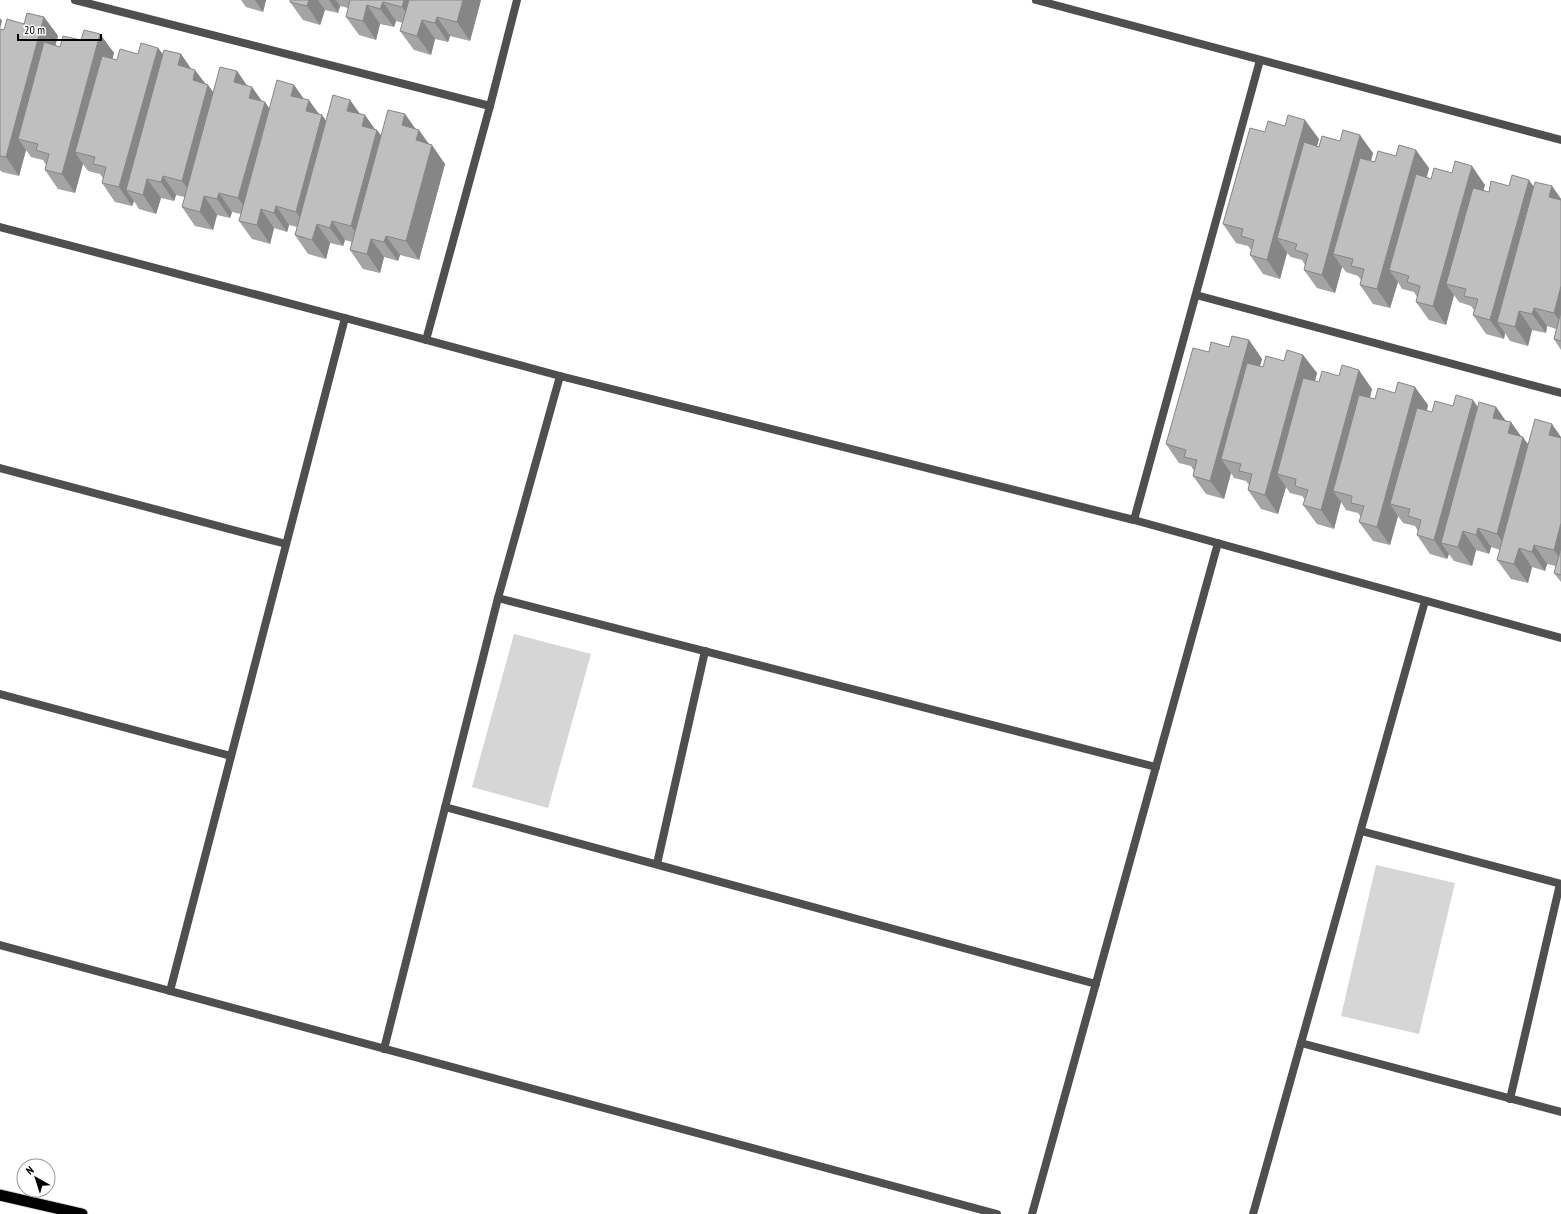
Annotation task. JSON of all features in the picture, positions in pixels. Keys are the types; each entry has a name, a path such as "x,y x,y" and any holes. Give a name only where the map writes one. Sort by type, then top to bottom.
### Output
{"highway":[{"path":"0,1195 82,1214"}],"street":[{"path":"75,0 490,106"},
{"path":"426,340 490,106 517,0"},
{"path":"1036,0 1561,140"},
{"path":"1134,520 1260,60"},
{"path":"0,227 560,376 1134,520 1561,638"},
{"path":"1196,295 1561,392"},
{"path":"170,991 345,318"},
{"path":"384,1049 498,598 560,376"},
{"path":"0,468 286,544"},
{"path":"1032,1214 1218,543"},
{"path":"498,598 1156,767"},
{"path":"1253,1214 1425,601"},
{"path":"657,864 705,651"},
{"path":"0,694 231,756"},
{"path":"445,807 1096,984"},
{"path":"1361,831 1561,884 1510,1099"},
{"path":"0,945 997,1214"},
{"path":"1301,1043 1561,1112"}],"shaded area":[{"path":"514,634 591,654 548,808 472,787"},
{"path":"1376,865 1455,883 1419,1034 1341,1016"}],"building":[{"path":"290,0 309,0 307,6 290,2"},
{"path":"350,0 404,0 402,7 383,2 380,9 367,5 363,21 346,17"},
{"path":"409,0 463,0 457,22 437,17 435,23 422,20 417,36 400,31"},
{"path":"27,13 44,17 6,157 0,156 0,29 4,30 7,19 24,24"},
{"path":"84,30 100,34 62,174 45,170 49,154 36,150 38,144 18,139 44,42 60,47 63,36 81,40"},
{"path":"141,43 158,48 119,187 102,183 106,167 93,164 95,157 75,152 102,56 117,60 120,49 138,54"},
{"path":"164,50 181,54 178,65 195,70 193,80 208,85 182,181 163,176 161,182 147,179 143,195 126,190"},
{"path":"220,67 237,71 234,82 252,87 249,98 265,102 238,198 219,193 217,199 204,196 200,212 182,207"},
{"path":"277,80 294,85 291,96 309,100 306,111 322,115 296,212 276,206 274,213 261,209 257,225 239,221"},
{"path":"333,95 350,100 347,111 365,115 362,126 377,130 351,226 332,221 330,228 317,224 312,240 295,235"},
{"path":"388,110 405,114 402,125 419,130 416,140 432,145 406,241 386,236 384,242 371,239 367,254 350,250"},
{"path":"1288,115 1305,120 1267,260 1250,255 1254,240 1241,236 1243,229 1223,224 1250,128 1265,132 1268,121 1285,126"},
{"path":"1343,130 1360,135 1322,275 1304,270 1308,254 1295,250 1297,244 1277,238 1304,142 1319,147 1322,136 1340,141"},
{"path":"1399,145 1416,150 1377,289 1360,285 1364,269 1351,266 1353,259 1333,254 1360,158 1375,162 1378,151 1396,156"},
{"path":"1455,161 1472,166 1433,306 1416,302 1420,286 1407,282 1409,276 1389,270 1416,174 1431,179 1434,168 1452,173"},
{"path":"1512,175 1529,180 1490,320 1473,315 1478,299 1464,296 1466,289 1446,284 1473,188 1489,192 1491,181 1509,186"},
{"path":"1535,182 1552,186 1549,197 1561,200 1561,286 1554,313 1534,308 1532,314 1519,311 1515,327 1497,322"},
{"path":"1561,312 1561,341 1554,339"},
{"path":"1232,336 1249,340 1210,481 1193,476 1197,460 1184,457 1186,450 1166,444 1193,348 1209,352 1211,342 1229,347"},
{"path":"1287,350 1303,355 1265,495 1248,490 1252,474 1239,471 1241,464 1221,459 1247,363 1263,367 1266,356 1284,361"},
{"path":"1342,365 1359,370 1321,510 1303,505 1308,490 1295,486 1296,479 1277,474 1303,378 1319,382 1322,371 1339,376"},
{"path":"1398,382 1415,387 1377,527 1359,522 1364,506 1351,503 1352,496 1333,491 1359,395 1375,399 1378,388 1395,393"},
{"path":"1456,395 1473,400 1434,540 1417,535 1421,520 1408,516 1410,509 1390,504 1417,408 1432,412 1435,401 1453,406"},
{"path":"1479,402 1496,407 1493,418 1511,422 1508,433 1523,437 1497,534 1478,528 1476,535 1463,531 1458,547 1441,543"},
{"path":"1535,419 1552,424 1549,435 1561,438 1561,523 1554,550 1534,545 1532,552 1519,548 1514,564 1497,560"},
{"path":"1561,548 1561,575 1554,573"}]}
